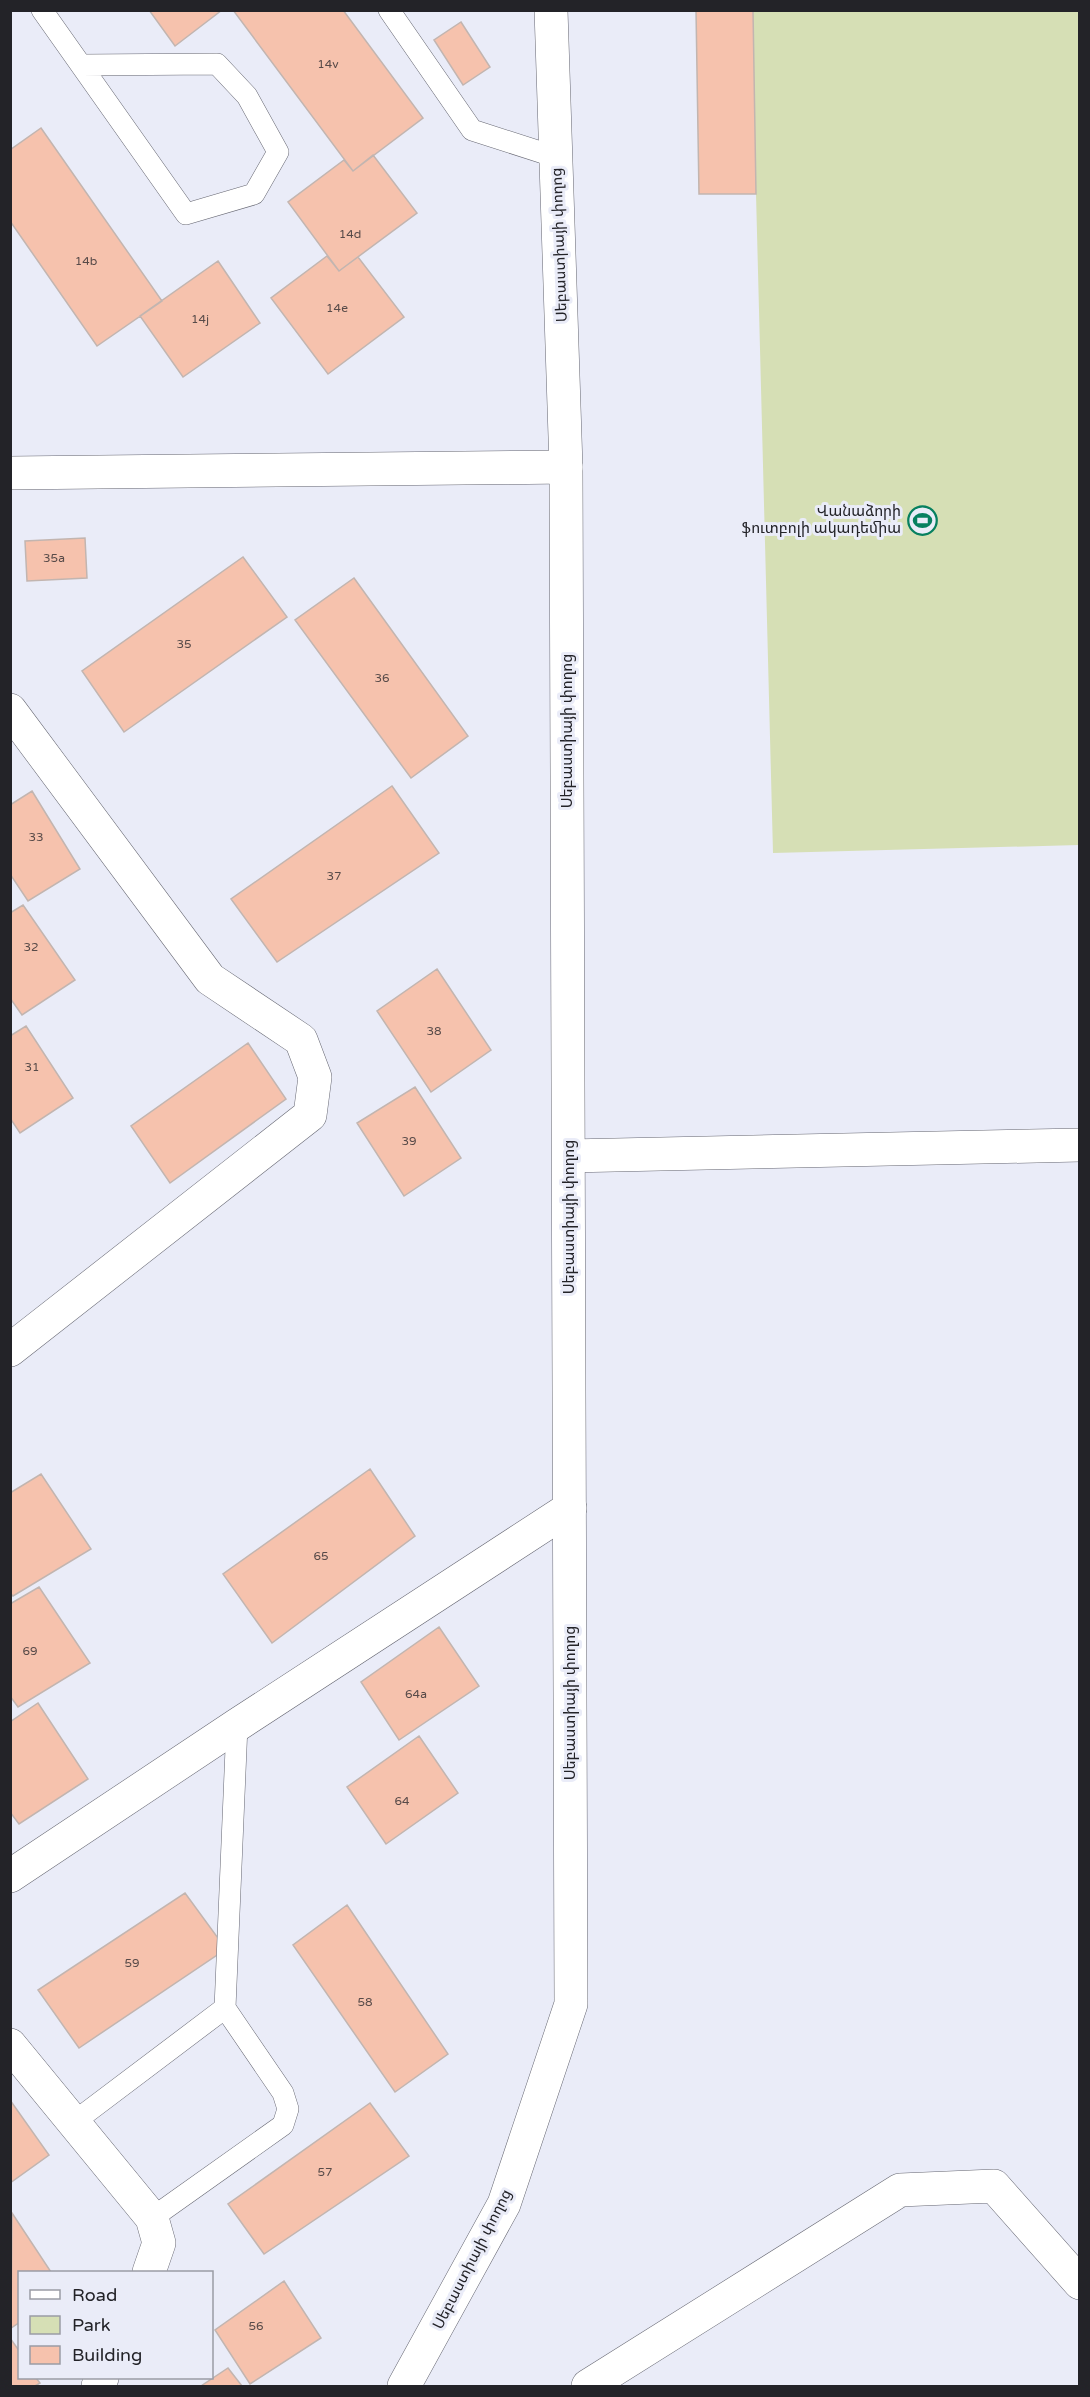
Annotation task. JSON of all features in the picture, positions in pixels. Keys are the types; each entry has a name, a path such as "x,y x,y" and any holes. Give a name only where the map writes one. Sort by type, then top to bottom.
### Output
{"street":[{"name":"Սեբաստիայի փողոց","path":"404,2386 504,2204 571,2004 566,467 551,10"},
{"path":"10,473 566,467"},
{"path":"10,710 210,979 301,1040 315,1077 310,1115 10,1350"},
{"path":"568,1156 1080,1145"},
{"path":"10,1876 570,1508"},
{"path":"10,2045 152,2218 159,2242 149,2271"},
{"path":"588,2386 900,2190 994,2186 1080,2283"}],"lane":[{"path":"42,10 186,214 254,194 278,152 247,96 217,64 81,65"},
{"path":"389,10 472,130 556,157"},
{"path":"152,2218 283,2125 288,2109 283,2093 225,2008 237,1725"},
{"path":"74,2122 225,2008"}],"green space":[{"name":"Վանաձորի ֆուտբոլի ակադեմիա","path":"696,11 1079,11 1079,845 773,853 756,194 699,194"}],"building":[{"path":"149,10 222,10 175,46"},
{"path":"233,10 343,10 423,118 353,171"},
{"path":"696,10 753,10 756,194 699,194"},
{"path":"461,22 490,67 463,85 434,40"},
{"path":"41,128 162,301 97,346 10,221 10,150"},
{"path":"373,155 417,213 339,271 288,202 344,160 353,171"},
{"path":"327,256 339,271 358,257 404,317 328,374 271,298"},
{"path":"218,261 260,323 183,377 140,316"},
{"path":"85,538 87,578 27,581 25,541"},
{"path":"243,557 287,617 124,732 82,671"},
{"path":"354,578 468,736 411,778 295,620"},
{"path":"392,786 439,853 277,962 231,899"},
{"path":"32,791 80,869 28,901 10,874 10,805"},
{"path":"23,905 75,980 22,1015 10,998 10,913"},
{"path":"437,969 491,1050 431,1092 377,1011"},
{"path":"26,1026 73,1098 20,1133 10,1118 10,1036"},
{"path":"248,1043 286,1099 170,1183 131,1126"},
{"path":"415,1087 461,1158 404,1196 357,1123"},
{"path":"370,1469 415,1536 272,1643 223,1574"},
{"path":"41,1474 91,1549 13,1596 10,1593 10,1493"},
{"path":"39,1587 90,1663 18,1707 10,1696 10,1604"},
{"path":"439,1627 479,1686 399,1740 361,1682"},
{"path":"38,1703 88,1779 19,1824 10,1812 10,1722"},
{"path":"419,1736 458,1793 386,1844 347,1787"},
{"path":"185,1893 226,1949 79,2048 38,1990"},
{"path":"347,1905 448,2054 395,2092 293,1945"},
{"path":"10,2100 49,2155 10,2183"},
{"path":"370,2103 409,2156 264,2254 228,2204"},
{"path":"12,2213 50,2271 18,2271 18,2323 11,2328"},
{"path":"284,2281 321,2338 250,2384 215,2330"},
{"path":"10,2338 18,2349 18,2379 37,2379 40,2383 35,2386 10,2386"},
{"path":"228,2368 242,2386 201,2386"}],"place":[{"name":"Վանաձորի ֆուտբոլի ակադեմիա","path":"922,520"}]}
